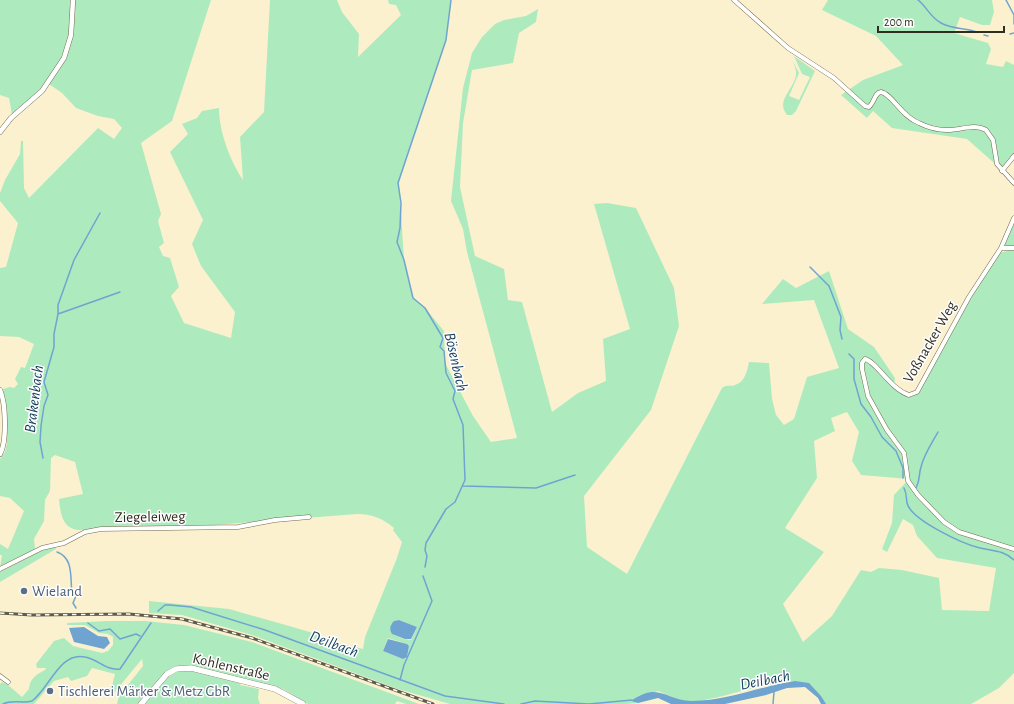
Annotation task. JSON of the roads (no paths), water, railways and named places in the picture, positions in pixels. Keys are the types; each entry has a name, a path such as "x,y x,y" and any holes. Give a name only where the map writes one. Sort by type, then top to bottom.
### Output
{"main road":[{"name":"Kohlenstraße","path":"141,704 167,674 176,669 191,668 275,689 303,704"}],"street":[{"path":"0,132 11,118 42,91 64,58 71,36 73,0"},
{"path":"734,0 791,50 828,74 865,106 870,107 877,94 881,92 887,94 905,116 919,124 945,130 972,127 986,130 992,136 997,164 1014,183"},
{"path":"1002,171 1014,156"},
{"path":"1014,218 1001,248 1014,248"},
{"name":"Voßnacker Weg","path":"1001,248 969,297 917,392 909,395 902,392 886,379 868,359 863,361 862,369 869,400 889,433 904,453 908,481 922,501 944,522 959,532 1014,549"},
{"path":"0,390 3,404 4,443 0,454"},
{"name":"Ziegeleiweg","path":"0,569 42,548 64,544 85,532 100,529 238,527 275,520 309,517"},
{"path":"0,676 8,682"}],"water":[{"path":"399,620 417,627 411,639 405,639 392,634 390,627 394,621"},
{"path":"84,627 98,636 107,637 110,643 104,649 74,642 69,628"},
{"path":"388,639 407,644 409,646 407,657 403,659 383,651"},
{"path":"795,681 809,683 826,704 821,704 818,698 805,687 787,688 766,695 725,704 671,704 658,698 638,703 631,701 641,695 656,692 683,700 692,701 718,699"}],"waterway":[{"name":"Bösenbach","path":"425,567 427,556 425,550 426,543 446,509 455,502 465,480 463,425 453,399 455,391 446,373 444,351 440,347 443,338 425,308 413,298 404,260 397,242 400,228 401,203 398,183 446,40 451,0"},
{"path":"918,0 934,18 941,23 977,32"},
{"path":"1006,0 1014,15 1014,24"},
{"path":"1010,34 1014,33"},
{"path":"984,35 988,36"},
{"name":"Brakenbach","path":"43,458 40,442 41,426 44,406 48,395 44,382 54,347 54,334 58,314 58,305 74,260 100,213"},
{"path":"810,267 829,286 841,317 840,330 842,339"},
{"name":"Brakenbach","path":"58,314 120,292"},
{"path":"849,354 854,359 854,379 861,404 871,417 882,437 896,451 903,468 903,478"},
{"path":"916,488 924,458 938,432"},
{"path":"463,486 536,488 575,475"},
{"path":"904,488 907,503 911,510 927,524 962,542 972,546 1006,554 1014,560"},
{"name":"Brakenbach","path":"57,552 62,555 69,564 72,593 76,596 73,603 76,608"},
{"name":"Bösenbach","path":"400,680 404,665 432,601 423,576"},
{"name":"Deilbach","path":"158,611 165,605 191,607 265,630 445,696 504,704"},
{"name":"Brakenbach","path":"88,623 99,631 110,629 120,639 136,634 140,636"},
{"name":"Deilbach","path":"3,704 10,702 32,701 62,665 76,657 90,658 106,667 120,669 151,623"},
{"path":"773,704 774,692"},
{"name":"Deilbach","path":"521,704 535,701 589,704 632,700"}],"railway":[{"path":"0,613 32,615 129,614 182,619 252,638 433,704"}],"place":[{"name":"Wieland","path":"24,591"},
{"name":"Tischlerei Märker & Metz GbR","path":"50,691"}]}
